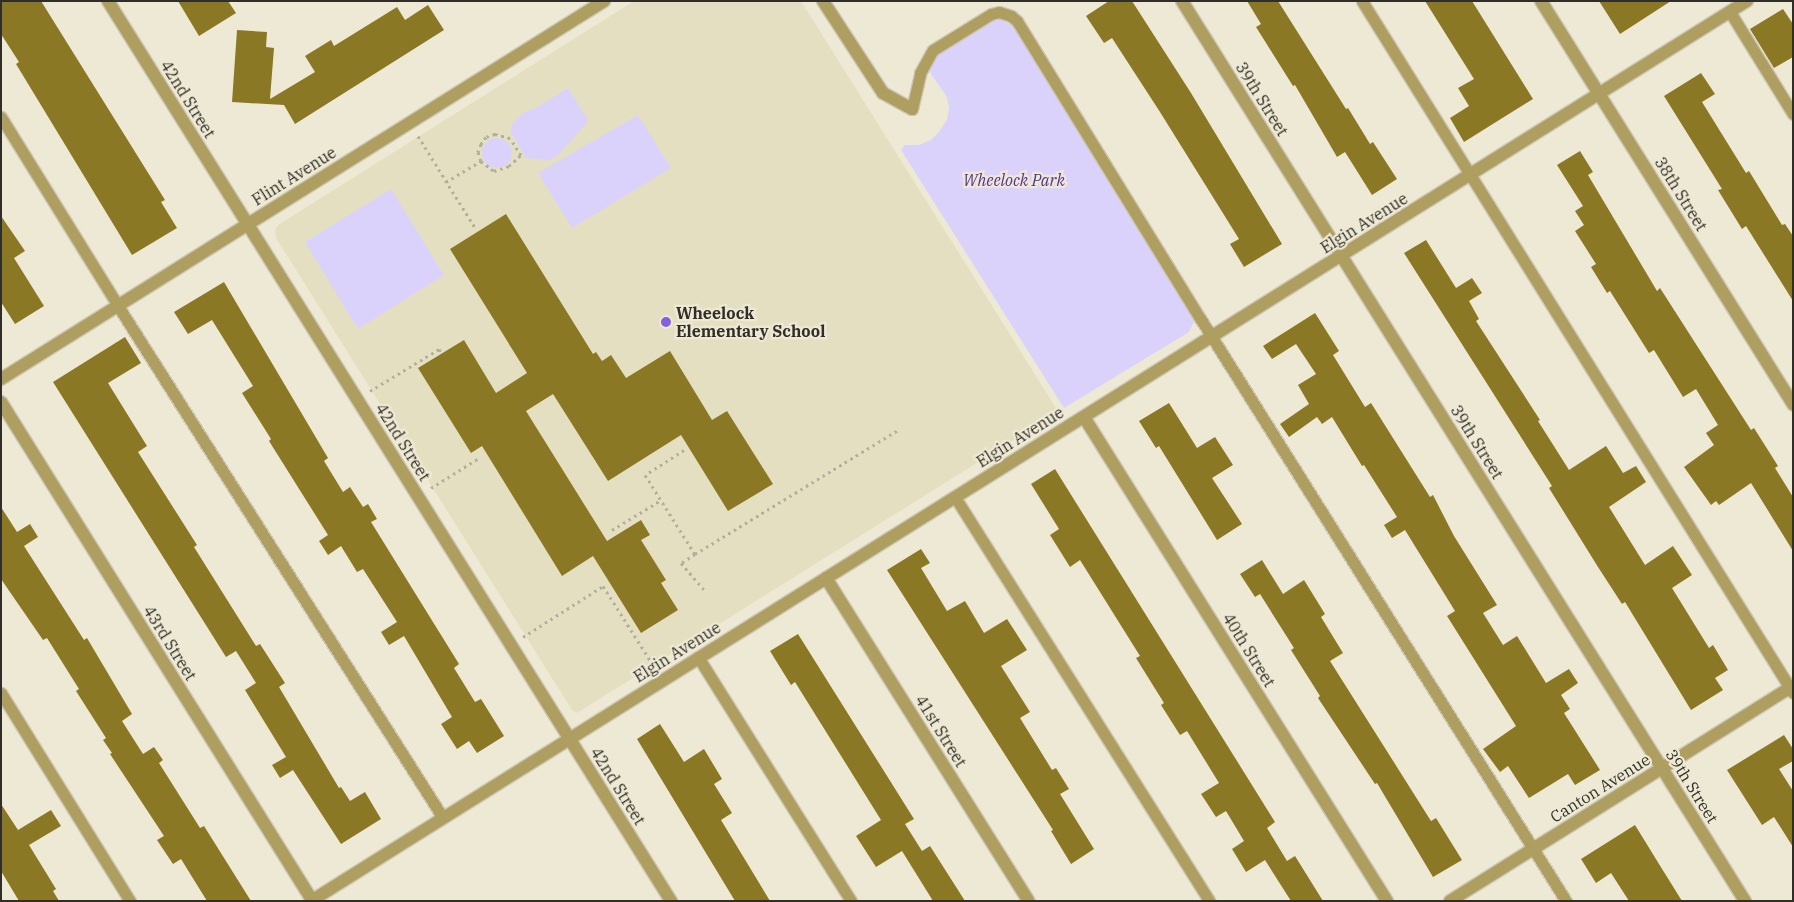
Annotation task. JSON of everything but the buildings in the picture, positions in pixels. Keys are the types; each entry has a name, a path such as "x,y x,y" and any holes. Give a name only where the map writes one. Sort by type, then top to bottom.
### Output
{"street":[{"name":"42nd Street","path":"108,1 671,901"},
{"name":"Flint Avenue","path":"1,379 604,1"},
{"path":"823,1 879,89 895,101 912,108"},
{"name":"39th Street","path":"1182,1 1745,901"},
{"name":"38th Street","path":"1541,1 1793,405"},
{"name":"Elgin Avenue","path":"312,900 1747,1"},
{"name":"43rd Street","path":"1,402 312,900"},
{"name":"40th Street","path":"1084,417 1387,901"},
{"name":"41st Street","path":"826,578 1029,901"},
{"name":"Canton Avenue","path":"1450,901 1792,689"}],"lane":[{"path":"1362,1 1792,689"},
{"path":"912,108 920,73 932,50 990,14 999,12 1011,16 1017,21 1566,901"},
{"path":"1730,12 1793,114"},
{"path":"1,118 443,818"},
{"path":"955,497 1209,901"},
{"path":"698,657 851,901"},
{"path":"1,693 130,901"}],"path":[{"path":"410,123 476,229"},
{"path":"495,134 510,138 521,156 509,166 494,171 481,161 478,152 481,144 486,137 495,134"},
{"path":"446,182 481,161"},
{"path":"357,399 439,349 442,354"},
{"path":"705,591 681,563 898,430"},
{"path":"684,450 645,475 695,554"},
{"path":"417,496 479,458"},
{"path":"612,530 661,500"},
{"path":"510,645 604,586 662,680"}],"shaded area":[{"name":"Wheelock Elementary School","path":"634,1 801,1 1056,408 1052,416 577,713 572,710 276,238 275,230 278,225"}],"green space":[{"name":"Wheelock Park","path":"999,19 1014,26 1194,321 1189,332 1064,408 901,150 905,145 919,145 931,140 947,120 949,107 947,97 929,71 935,57 991,22"},
{"path":"568,88 587,118 587,123 558,155 550,160 526,158 511,133 511,125 524,112 534,109"},
{"path":"638,115 671,168 572,228 538,173"},
{"path":"497,138 508,142 512,153 508,164 497,168 486,164 482,153 486,142"},
{"path":"391,189 444,275 358,329 305,242"}],"place":[{"name":"Wheelock Elementary School","path":"666,322"}]}
